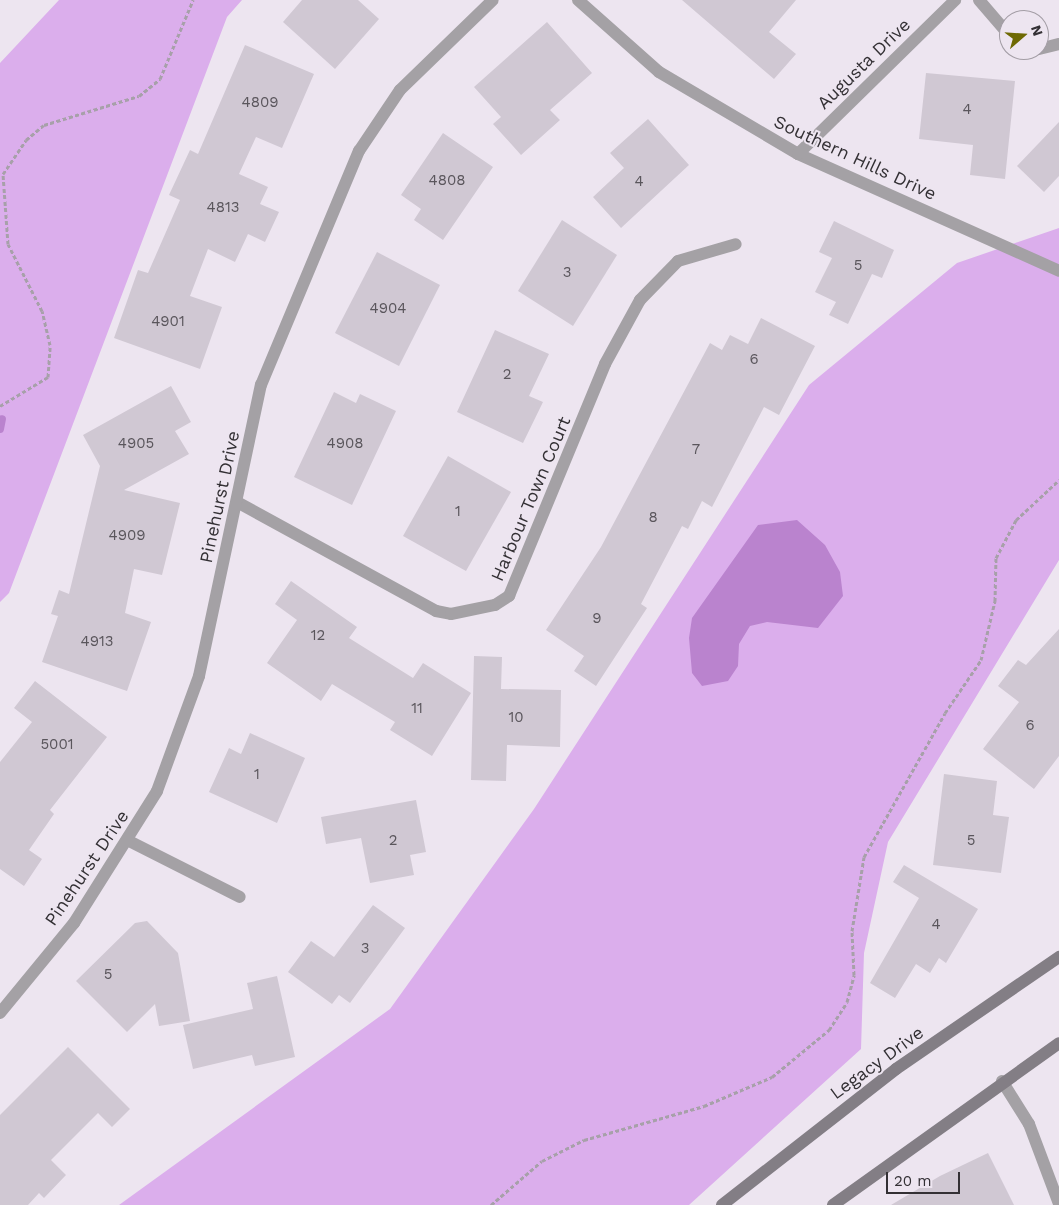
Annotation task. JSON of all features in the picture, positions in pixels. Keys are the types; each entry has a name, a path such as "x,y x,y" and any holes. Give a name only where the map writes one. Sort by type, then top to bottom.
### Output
{"main road":[{"name":"Legacy Drive","path":"722,1205 896,1069 1059,957"},
{"path":"833,1205 1002,1081 1059,1043"}],"street":[{"name":"Pinehurst Drive","path":"0,1014 74,923 129,841 157,791 199,676 261,385 359,150 400,90 493,0"},
{"name":"Southern Hills Drive","path":"578,0 659,72 798,154 1059,271"},
{"name":"Augusta Drive","path":"798,154 955,0"},
{"path":"979,0 999,23"},
{"name":"Harbour Town Court","path":"237,502 436,611 451,614 495,605 509,596 605,364 640,300 678,261 736,244"},
{"path":"129,841 240,897"},
{"path":"1002,1081 1029,1124 1059,1204"}],"path":[{"path":"0,406 48,377 50,345 42,311 8,244 1,174 26,140 44,125 139,96 160,79 193,0"},
{"path":"491,1205 542,1161 584,1140 704,1106 772,1077 829,1030 847,1002 854,975 852,932 864,857 945,713 981,660 995,601 996,558 1016,520 1059,480"}],"shaded area":[{"path":"59,0 242,0 227,17 9,593 0,602 0,63"},
{"path":"1059,228 1059,560 888,842 864,953 861,1049 689,1205 119,1205 390,1009 534,809 809,385 957,263"},
{"path":"797,520 825,545 840,572 843,596 818,628 767,622 750,626 739,644 738,666 728,681 702,686 692,673 689,638 692,618 758,525"}],"building":[{"path":"302,0 358,0 379,19 335,69 283,22"},
{"path":"682,0 796,0 769,32 796,54 774,79"},
{"path":"547,22 592,73 550,110 560,120 521,155 493,124 501,117 474,87"},
{"path":"245,45 314,74 282,148 256,137 239,174 268,187 260,204 279,212 265,242 248,234 235,262 208,249 190,296 222,307 200,369 114,338 138,270 148,273 180,200 169,195 190,150 198,154"},
{"path":"926,73 1015,81 1005,179 970,175 973,145 919,139"},
{"path":"648,119 689,165 621,228 593,197 624,168 610,153"},
{"path":"1059,122 1059,176 1044,192 1017,166"},
{"path":"443,133 493,167 443,240 414,220 421,209 401,195"},
{"path":"562,220 617,255 573,326 518,291"},
{"path":"834,221 894,250 882,278 872,274 848,324 829,315 836,302 815,292 832,258 819,252"},
{"path":"377,252 440,285 399,366 335,333"},
{"path":"761,318 815,346 779,415 764,407 712,507 702,501 688,529 682,526 641,604 647,608 596,686 574,671 584,656 546,630 601,547 710,343 722,350 730,335 748,344"},
{"path":"495,330 549,354 529,396 543,402 523,443 457,412"},
{"path":"171,386 191,422 175,431 189,454 124,490 180,503 162,575 134,569 125,613 151,622 127,691 42,662 58,616 51,614 59,590 69,594 100,466 83,435"},
{"path":"334,392 356,403 360,394 396,411 352,505 294,477"},
{"path":"448,456 511,492 466,571 403,536"},
{"path":"291,581 357,627 349,638 413,678 423,663 471,693 432,756 390,730 395,722 332,684 321,701 267,663 297,620 275,604"},
{"path":"1059,629 1059,756 1034,789 983,749 1019,702 998,686 1018,660 1026,665"},
{"path":"474,656 502,657 501,689 561,690 560,747 507,745 506,781 471,780"},
{"path":"35,681 107,737 50,810 54,814 29,850 42,859 24,886 0,869 0,762 32,722 14,708"},
{"path":"250,733 305,758 277,823 209,792 229,748 241,754"},
{"path":"944,774 997,781 993,815 1009,817 1001,873 933,865"},
{"path":"416,800 426,852 410,855 414,875 370,883 361,838 326,844 321,817"},
{"path":"904,865 978,909 946,963 939,958 930,973 916,964 895,998 870,983 919,898 893,882"},
{"path":"373,905 405,928 350,1003 339,995 332,1004 288,972 311,941 334,957"},
{"path":"147,921 178,953 190,1021 159,1026 155,1004 127,1032 76,981 135,923"},
{"path":"277,976 295,1057 255,1066 252,1055 193,1069 183,1025 253,1009 247,983"},
{"path":"68,1047 130,1109 112,1127 98,1113 51,1160 66,1175 44,1198 39,1193 28,1205 0,1205 0,1115"},
{"path":"988,1153 1014,1205 891,1205 940,1176"}],"waterway":[{"path":"0,429 2,419"}]}
